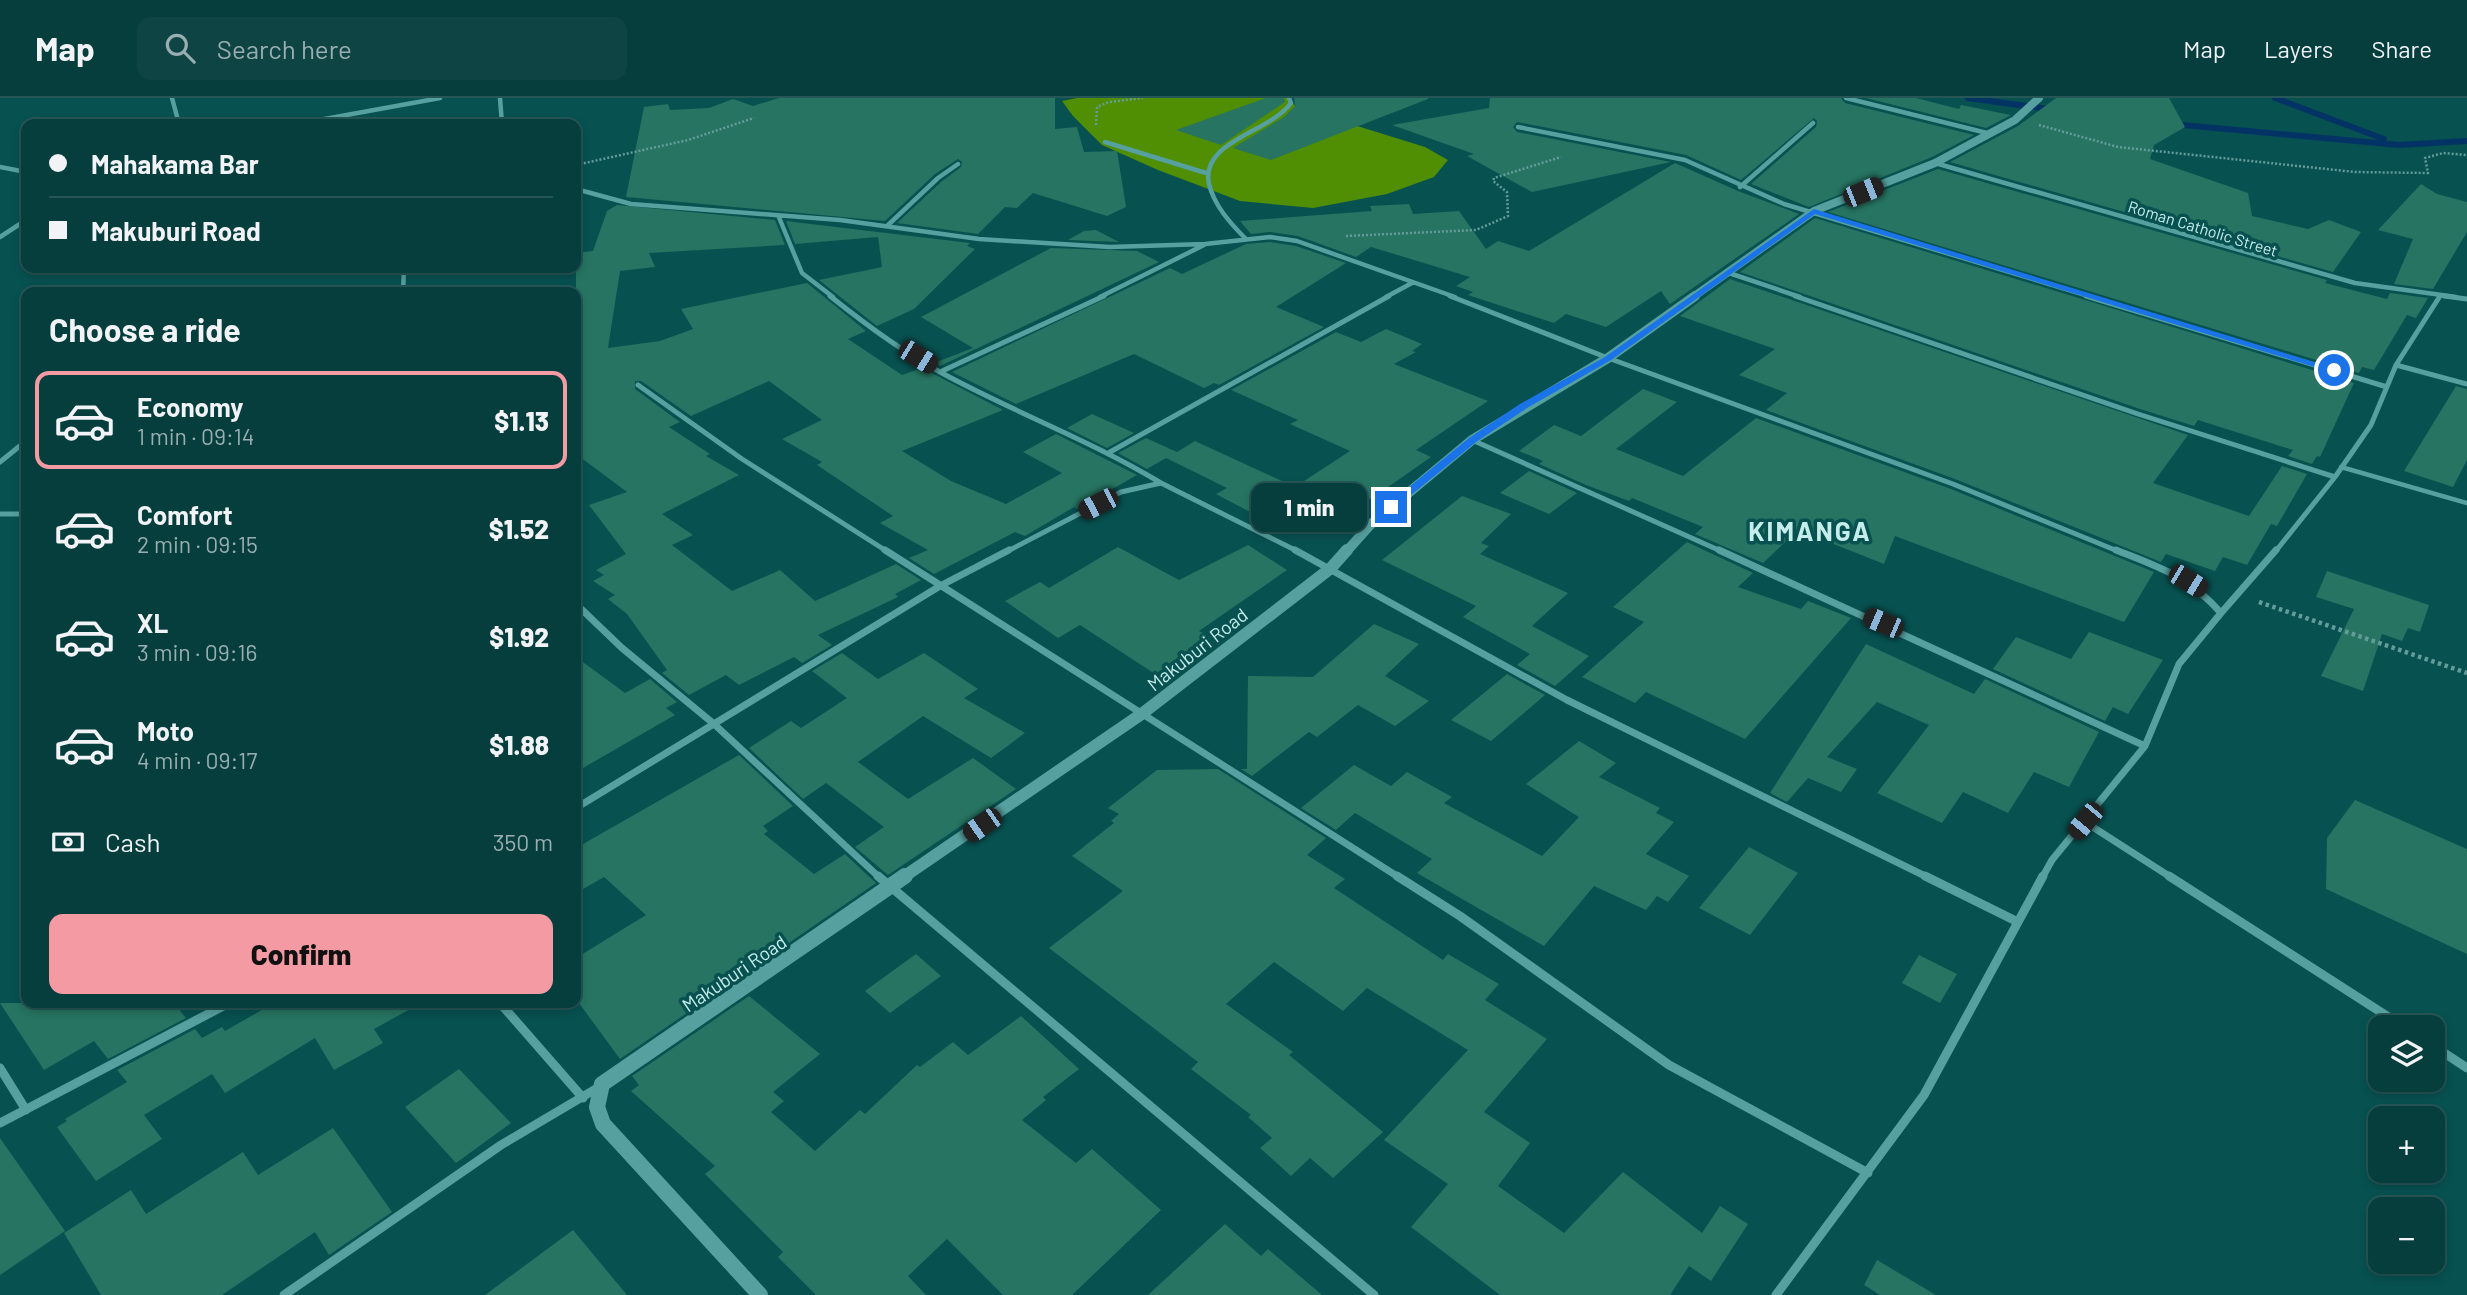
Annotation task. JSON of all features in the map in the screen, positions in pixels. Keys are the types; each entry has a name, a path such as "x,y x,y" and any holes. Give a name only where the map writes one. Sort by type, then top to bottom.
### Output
{"street":[{"path":"172,98 178,119"},
{"path":"324,119 440,98"},
{"path":"500,98 502,119"},
{"path":"1245,237 1227,222 1206,173 1214,155 1284,115 1291,103 1289,98"},
{"path":"1846,98 1991,134"},
{"name":"Makuburi Road","path":"602,1084 1143,713 1331,568 1371,524 1472,440 1524,406 1608,358 1814,211 1935,163 2017,118 2036,100"},
{"path":"1740,187 1813,123"},
{"path":"1518,127 1685,160 1740,187 1814,211 2387,387"},
{"path":"1105,142 1206,173"},
{"name":"Roman Catholic Street","path":"1935,163 2343,280 2467,299"},
{"path":"887,226 937,178 958,164"},
{"path":"0,167 21,171"},
{"path":"581,190 631,204 778,215 979,239 1078,245 1205,244 1245,237 1297,241 1516,319 1608,358 1953,484 2175,574 2200,589 2221,613"},
{"path":"778,215 796,263 808,279 872,328 940,372 1110,452 1161,483 1331,568 1567,700 2018,922"},
{"path":"0,237 21,223"},
{"path":"940,372 1018,332 1165,269 1205,244"},
{"path":"1729,273 2138,414 2335,477"},
{"path":"1110,452 1412,283"},
{"path":"1776,1295 1924,1095 2052,860 2145,746 2179,664 2221,613 2240,595 2335,477 2371,425 2396,365 2440,296"},
{"path":"2396,365 2467,384"},
{"path":"638,385 742,459 1460,916 1669,1065 1868,1174"},
{"path":"1472,440 1883,623 2145,746"},
{"path":"0,462 21,445"},
{"path":"581,805 940,586 1121,492 1142,485 1161,483"},
{"path":"0,514 21,514"},
{"path":"581,609 622,648 714,724 891,888 1374,1295"},
{"path":"2085,821 2385,1015"},
{"path":"0,1124 220,1008"},
{"path":"504,1008 583,1098"},
{"path":"2445,1054 2467,1068"},
{"path":"0,1069 26,1110"},
{"path":"284,1295 501,1145 583,1098 602,1084"},
{"path":"602,1084 597,1107 603,1124 760,1295"}],"lane":[{"path":"2341,467 2467,503"}],"path":[{"path":"1105,142 1098,131 1095,118 1097,107 1109,102 1143,98"},
{"path":"581,164 710,135 754,118"},
{"path":"2017,118 2118,147 2355,172 2428,173 2425,158 2443,153 2467,155"},
{"path":"1297,241 1481,229 1508,216 1507,192 1493,181 1497,175 1603,143"},
{"path":"2240,595 2467,673"}],"green space":[{"path":"1077,98 1289,98 1296,107 1425,147 1448,160 1434,177 1387,194 1313,208 1240,201 1158,170 1102,145 1062,101"}],"building":[{"path":"779,98 1055,98 1055,129 1077,127 1084,152 1117,151 1126,207 1107,216 1033,193 1017,208 1005,207 978,234 897,223 961,167 962,162 958,159 935,174 885,221 626,197 644,107 668,104 670,110 709,108 733,99 753,106"},
{"path":"1266,98 1284,98 1285,102 1221,145 1176,130"},
{"path":"1294,98 1428,99 1271,160 1233,148 1284,117 1295,106"},
{"path":"1490,98 1841,98 1845,103 1974,135 1932,157 1809,207 1751,184 1816,127 1817,121 1814,118 1741,180 1686,155 1517,122 1513,127 1517,132 1671,162 1532,192 1467,156 1474,154 1392,125 1489,108"},
{"path":"1866,98 1916,98 1959,109 1961,105 2011,115 1986,128"},
{"path":"2056,98 2169,98 2185,127 2154,145 2150,159 2248,193 2252,216 2308,229 2329,220 2361,232 2333,272 1950,162 2018,126"},
{"path":"1675,163 1799,214 1670,304 1661,291 1606,327 1566,314 1554,323 1468,295 1473,292 1456,286 1470,277 1371,247 1356,257 1298,236 1270,232 1251,234 1240,221 1372,211 1370,206 1409,204 1413,214 1459,211 1486,249 1498,241 1529,251"},
{"path":"1938,169 2327,280 2325,283 2387,299 2390,293 2428,298 2416,318 2407,315 2374,370 2362,367 2359,373 1828,212"},
{"path":"2421,184 2437,194 2467,202 2467,232 2433,289 2394,284 2413,239 2378,230"},
{"path":"617,205 775,220 785,245 649,253 655,267 620,271 608,348 660,341 693,329 681,309 807,283 866,331 848,339 902,375 922,368 1003,410 902,451 951,481 1006,504 1062,473 1023,452 1056,434 1137,475 1025,536 1015,532 934,574 909,558 928,550 880,523 893,516 817,465 822,462 782,439 822,420 769,381 691,416 641,381 635,381 635,389 680,422 669,427 710,454 706,456 739,475 662,514 693,535 672,545 732,591 780,570 815,601 896,564 921,580 895,594 898,597 818,635 832,645 802,663 794,657 739,685 726,675 689,695 662,673 667,670 627,614 608,599 615,595 593,581 604,575 596,570 626,554 589,505 627,492 581,458 581,287 576,287 576,273 581,273 581,252 593,251 607,211"},
{"path":"1815,218 2354,383 2320,457 2317,456 2312,464 2288,456 2293,450 2198,420 2194,426 2140,409 1740,272"},
{"path":"786,221 970,243 967,246 975,249 914,309 877,326 819,280 882,267 878,237 795,244"},
{"path":"1096,230 1119,242 1068,240 1084,231"},
{"path":"1270,242 1296,246 1346,263 1276,307 1324,327 1219,385 1214,383 1204,388 1134,354 1016,404 952,372 1170,268 1182,274 1246,244"},
{"path":"1051,248 1137,251 1159,262 940,366 934,363 973,348 921,317"},
{"path":"1730,279 2188,435 2153,483 2249,516 2282,466 2307,474 2277,526 2271,524 2247,565 2223,557 2215,571 2166,554 2161,562 1955,479 1766,410 1787,393 1739,375 1775,349 1680,316"},
{"path":"1386,329 1422,344 1412,351 1416,352 1394,364 1488,401 1416,450 1431,457 1371,499 1351,491 1286,531 1216,494 1227,488 1166,458 1147,469 1118,453 1146,438 1177,452 1195,441 1295,487 1350,451 1290,424 1298,420 1231,390 1336,332 1361,342"},
{"path":"2456,386 2467,389 2467,460 2453,487 2404,471"},
{"path":"1643,389 1677,402 1616,449 1683,476 1756,418 1951,489 2154,572 2124,622 1895,536 1884,564 1798,530 1763,563 1695,534 1703,527 1632,498 1629,501 1586,485 1539,464 1543,461 1519,451 1554,425 1581,436"},
{"path":"1092,414 1134,433 1107,448 1067,428"},
{"path":"1529,471 1577,493 1549,514 1500,493"},
{"path":"1462,496 1511,514 1481,543 1489,546 1480,554 1568,593 1532,626 1589,656 1555,686 1517,665 1530,654 1463,617 1476,606 1382,560"},
{"path":"1687,542 1753,573 1738,587 1801,609 1808,601 1851,618 1745,739 1646,692 1635,703 1582,677 1644,622 1613,607"},
{"path":"1248,545 1287,570 1199,631 1213,638 1155,674 1080,625 1058,638 1005,601 1040,582 1049,588 1118,547 1179,580"},
{"path":"2327,571 2429,605 2420,632 2408,628 2402,641 2382,634 2363,691 2321,676 2354,609 2316,597"},
{"path":"1374,624 1419,644 1385,676 1429,701 1395,726 1358,705 1317,737 1309,732 1252,776 1241,769 1247,769 1248,676 1313,677"},
{"path":"2089,632 2163,660 2128,714 2113,707 2105,721 1993,669 2016,637 2071,659"},
{"path":"1866,644 1974,694 1985,679 2099,732 2069,787 2034,772 2008,813 1963,792 1942,823 1877,793 1929,725 1877,702 1827,757 1857,769 1841,792 1808,778 1787,802 1770,793"},
{"path":"842,653 878,679 924,653 978,689 964,698 1025,733 991,758 923,716 858,762 908,799 973,758 1016,789 888,875 855,847 884,827 826,783 803,799 749,748 791,721 801,728 847,698 812,671"},
{"path":"581,661 625,693 650,679 677,702 666,708 675,715 581,769"},
{"path":"1507,674 1545,695 1491,741 1451,720"},
{"path":"1579,741 1616,763 1599,777 1660,808 1656,813 1674,822 1646,854 1689,876 1668,902 1657,896 1646,910 1594,886 1544,946 1417,873 1432,859 1355,813 1336,830 1301,808 1354,765 1391,786 1407,772 1452,797 1444,803 1542,856 1579,817 1526,784"},
{"path":"739,755 793,806 763,826 768,831 764,834 814,874 845,854 876,883 620,1059 581,1006 581,955 646,915 604,877 581,890 581,845"},
{"path":"1218,769 1326,838 1307,855 1345,879 1334,888 1443,960 1448,954 1499,984 1485,1000 1547,1039 1484,1112 1530,1143 1498,1186 1564,1233 1623,1172 1702,1233 1720,1206 1748,1224 1711,1281 1689,1266 1670,1295 1500,1295 1411,1227 1448,1184 1384,1140 1468,1050 1367,988 1343,1011 1274,962 1226,1004 1293,1052 1289,1055 1383,1132 1333,1178 1310,1158 1291,1176 1260,1148 1272,1138 1248,1117 1251,1115 1191,1069 1198,1062 1049,948 1123,891 1072,856 1114,823 1111,821 1119,814 1108,808 1157,770"},
{"path":"2355,800 2467,849 2467,954 2326,889 2327,838"},
{"path":"1749,847 1798,873 1750,935 1699,908"},
{"path":"916,954 941,976 890,1013 865,991"},
{"path":"1919,955 1957,974 1940,1003 1902,983"},
{"path":"749,996 820,1054 773,1092 784,1101 771,1112 815,1151 860,1110 865,1114 917,1065 920,1067 953,1042 968,1055 1021,1016 1079,1069 1043,1097 1046,1100 1022,1120 1076,1163 1092,1149 1161,1210 1072,1295 1003,1295 947,1239 908,1276 926,1295 816,1295 778,1257 783,1252 705,1174 715,1166 631,1091 639,1085 632,1076"},
{"path":"0,1003 21,1003 21,1008 178,1008 186,1018 108,1059 94,1041 44,1070"},
{"path":"265,1008 412,1008 374,1029 383,1043 334,1070 315,1038 225,1093 212,1074 144,1115 162,1139 96,1181 57,1127 67,1121 65,1119 127,1082 117,1070 195,1029 202,1038 222,1027 225,1031"},
{"path":"459,1069 511,1123 456,1163 405,1107"},
{"path":"333,1128 392,1212 329,1255 315,1232 222,1295 101,1295 64,1233 131,1190 146,1214 243,1152 258,1175"},
{"path":"0,1138 65,1231 0,1275"},
{"path":"1225,1224 1261,1256 1268,1249 1322,1295 1148,1295"},
{"path":"573,1230 627,1295 485,1295"},
{"path":"1877,1260 1936,1295 1880,1295 1864,1285"}],"waterway":[{"path":"1968,98 2055,110"},
{"path":"2275,98 2384,139"},
{"path":"2172,124 2399,145 2467,141"}],"district":[{"name":"KIMANGA","path":"1810,530"}],"route":[{"path":"1391,507 1472,440 1524,406 1608,358 1814,211 2334,370"}]}
